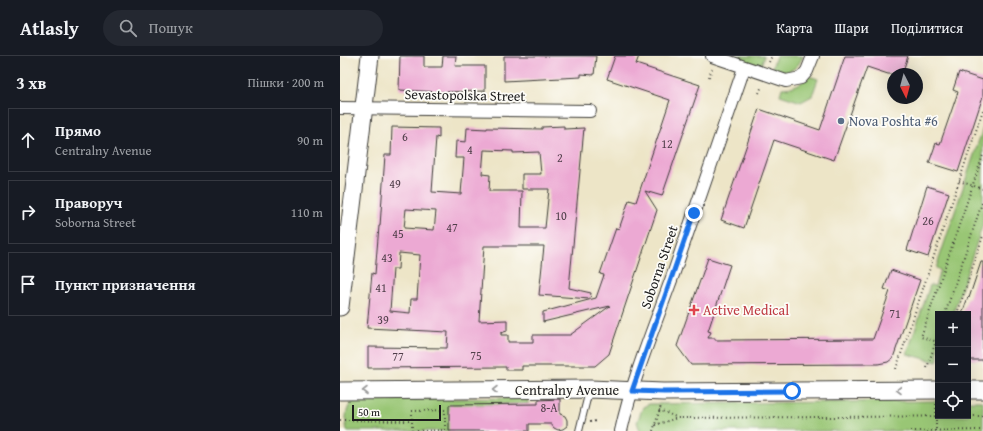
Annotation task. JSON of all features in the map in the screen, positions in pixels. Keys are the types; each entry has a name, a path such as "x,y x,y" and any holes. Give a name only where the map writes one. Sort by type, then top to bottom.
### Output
{"main road":[{"path":"340,307 370,56"},
{"name":"Centralny Avenue","path":"340,391 590,389 664,392 935,396"},
{"path":"971,390 983,390"}],"street":[{"path":"712,56 786,82 801,78 807,71 813,56"},
{"name":"Soborna Street","path":"621,431 632,391 744,68"},
{"name":"Sevastopolska Street","path":"340,108 590,111"}],"lane":[{"path":"579,431 590,389"}],"path":[{"path":"896,369 983,110"},
{"path":"935,341 921,337 983,156"},
{"path":"959,181 983,189"},
{"path":"946,311 983,200"},
{"path":"959,311 983,236"},
{"path":"927,368 935,347"},
{"path":"653,431 662,404"},
{"path":"412,431 412,411 445,410 445,430 415,431"},
{"path":"659,410 678,418"},
{"path":"971,416 983,416"},
{"path":"655,425 678,418 935,417"},
{"path":"936,419 936,431"},
{"path":"340,420 412,421"},
{"path":"911,431 983,430"}],"green space":[{"path":"728,56 764,56 761,66"},
{"path":"776,56 803,56 799,64 793,69 785,72 776,72 777,70 772,68"},
{"path":"809,76 818,79 812,96 801,102 780,95 782,88 797,85"},
{"path":"983,128 983,224 954,311 935,311 935,361 907,354 930,285 935,286 940,270 936,268"},
{"path":"528,398 528,404 475,405 476,431 347,431 346,414 349,406 354,400"},
{"path":"935,401 935,419 971,419 971,401 983,401 983,431 640,431 637,422 643,407 649,404"}],"building":[{"path":"400,56 424,56 424,67 442,67 443,56 456,56 455,66 485,66 485,91 442,92 399,90"},
{"path":"504,56 596,56 594,75 581,74 581,77 504,81"},
{"path":"615,56 639,56 636,64 700,85 662,196 645,191 657,210 609,354 595,366 522,366 522,370 506,370 506,367 368,368 368,347 447,348 448,332 367,328 372,273 375,274 380,226 385,155 391,155 392,127 439,128 439,138 436,137 432,192 461,194 464,158 455,158 456,141 466,142 467,128 542,129 542,127 564,126 564,129 584,128 569,288 591,293 590,299 539,295 544,246 484,246 479,321 507,320 507,331 501,333 501,335 508,335 508,342 533,342 533,335 570,335 610,306 543,322 543,312 596,298 604,275 600,274 616,228 619,229 629,200 636,202 670,100 607,79","holes":["484,150 513,151 513,153 539,152 541,174 522,174 522,189 549,189 545,228 521,228 522,191 489,191 490,175 482,174","406,209 436,211 434,230 404,228","399,253 420,255 417,299 411,299 410,313 390,311 393,269 398,269"]},
{"path":"845,56 908,56 904,68 887,68 887,74 867,67 834,160 774,140 744,228 721,220 759,109 820,130"},
{"path":"959,72 983,80 983,96 958,172 929,163 936,143 940,144 958,92 953,90"},
{"path":"927,186 949,193 928,257 907,250"},
{"path":"708,258 730,265 708,331 711,332 708,338 715,338 715,340 873,339 890,291 884,289 891,270 920,280 893,358 888,362 878,364 691,365 677,346"},
{"path":"981,262 983,262 983,360 971,360 971,311 963,311 968,297 969,298"},
{"path":"560,399 560,414 565,416 567,420 567,426 563,429 558,430 551,424 529,424 529,431 449,431 449,405 538,404 538,400"}],"place":[{"name":"Nova Poshta #6","path":"841,121"},
{"name":"Active Medical","path":"694,310"}],"route":[{"path":"694,213 632,391 792,391"}]}
